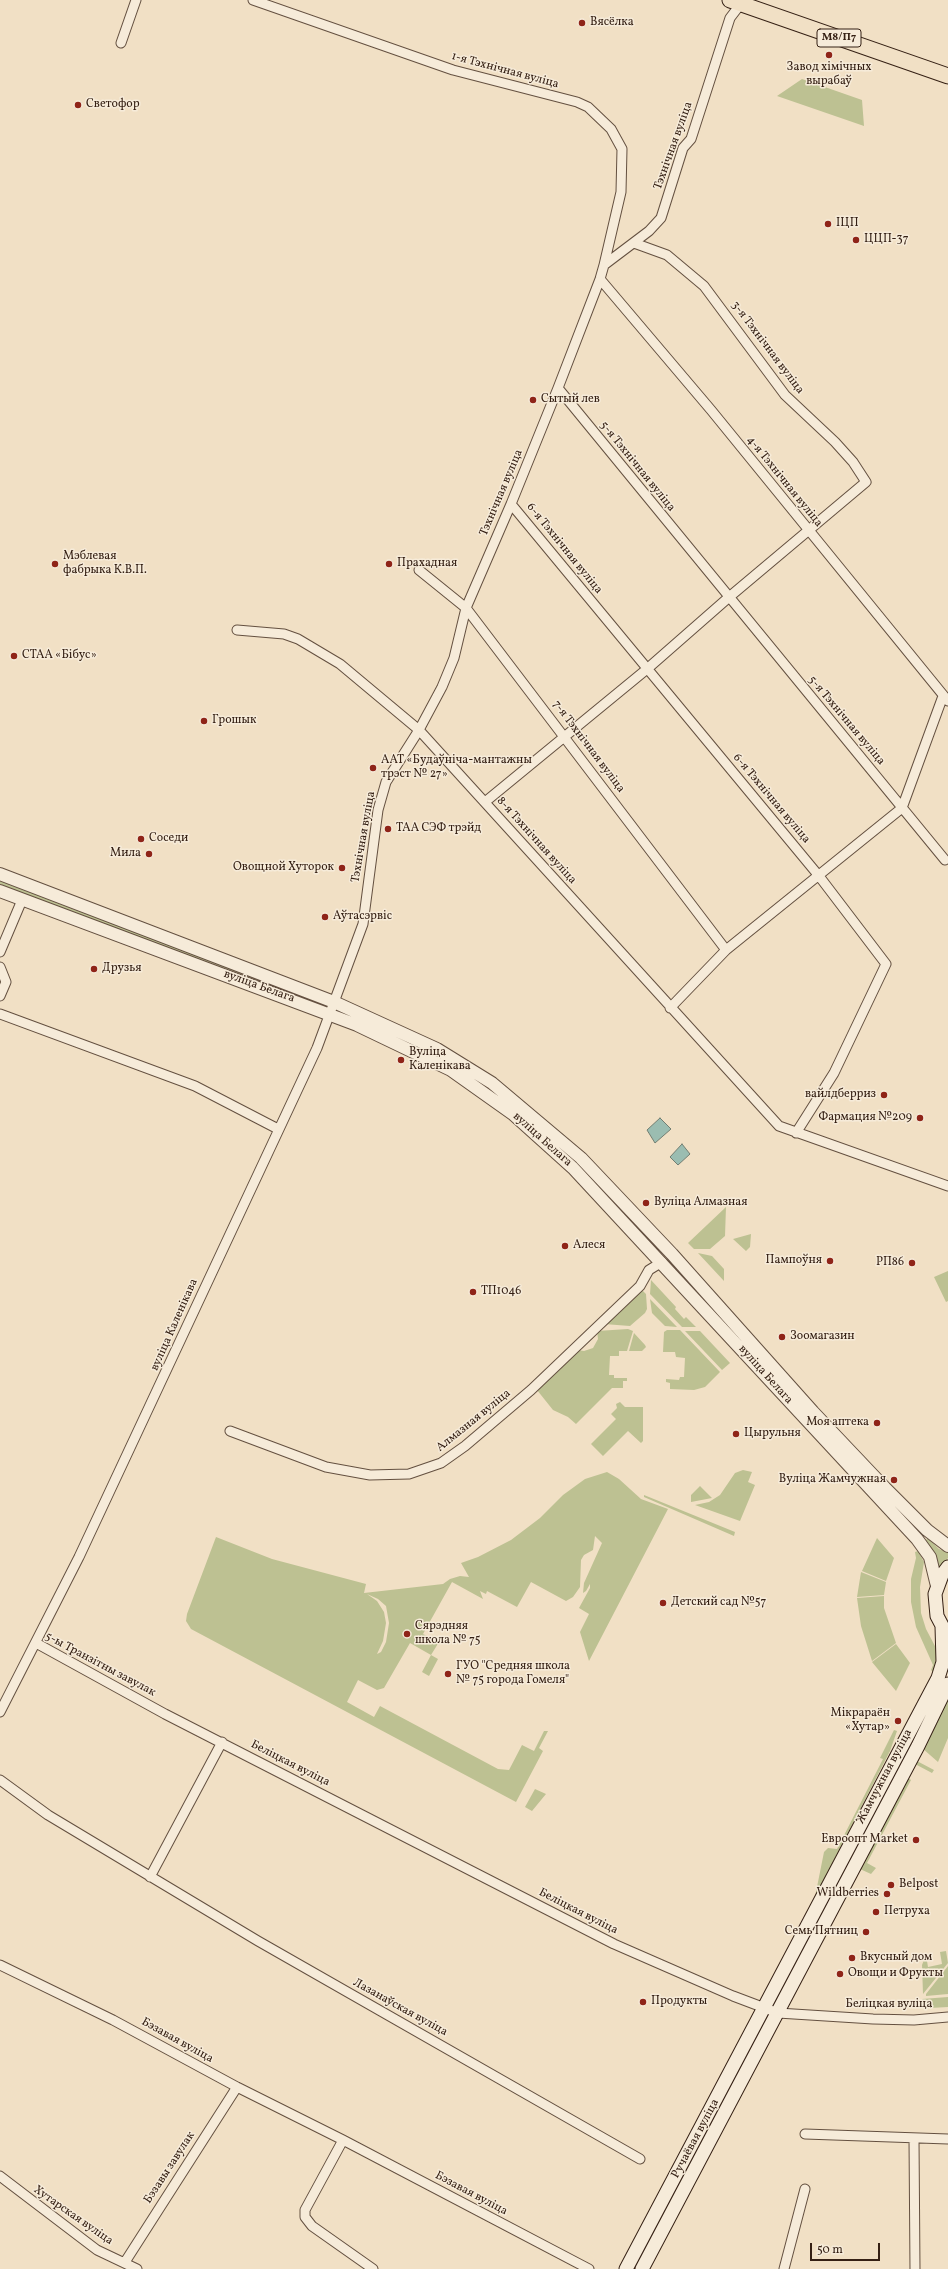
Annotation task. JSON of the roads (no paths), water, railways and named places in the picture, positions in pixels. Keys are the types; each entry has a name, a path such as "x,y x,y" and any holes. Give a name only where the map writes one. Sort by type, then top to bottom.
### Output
{"main road":[{"name":"М8/П7","path":"738,1 948,76"},
{"path":"937,1586 948,1567"},
{"name":"Жамчужная вуліца","path":"763,2008 941,1670 945,1630 935,1605 937,1586"},
{"name":"Жамчужная вуліца","path":"778,2013 918,1746 948,1684"},
{"name":"Ручаёвая вуліца","path":"626,2269 763,2008"},
{"name":"Ручаёвая вуліца","path":"642,2269 778,2013"}],"street":[{"path":"121,43 136,0"},
{"name":"1-я Тэхнічная вуліца","path":"253,0 453,70 577,102 588,107 611,129 622,149 621,192 604,265"},
{"name":"Тэхнічная вуліца","path":"330,1014 363,924 378,810 386,782 419,730 442,687 454,658 466,608 511,504 558,388 604,265 634,243 660,218 683,148 691,139 730,18 738,1"},
{"name":"3-я Тэхнічная вуліца","path":"634,243 667,255 704,286 785,395 835,442 853,462 866,482 809,532"},
{"name":"4-я Тэхнічная вуліца","path":"600,279 711,410 946,698"},
{"name":"5-я Тэхнічная вуліца","path":"558,388 728,598 945,860"},
{"name":"6-я Тэхнічная вуліца","path":"511,504 819,876 886,964 834,1073 796,1133"},
{"path":"485,802 566,738 728,598 809,532"},
{"name":"7-я Тэхнічная вуліца","path":"418,570 466,608 726,950"},
{"name":"8-я Тэхнічная вуліца","path":"237,630 284,634 298,639 340,664 419,730 670,1008 779,1126 796,1133"},
{"path":"670,1008 726,950 902,808 946,698"},
{"name":"вуліца Белага","path":"0,874 334,1002 436,1049 469,1067 521,1105 576,1154 672,1254 814,1412 885,1488 942,1544 948,1546"},
{"name":"вуліца Белага","path":"0,891 330,1014 386,1038 451,1070 513,1114 573,1168 662,1262 773,1385 917,1539 930,1557 937,1586"},
{"path":"0,952 22,900"},
{"path":"0,967 6,982 0,996"},
{"path":"0,1014 195,1086 278,1129"},
{"name":"вуліца Каленікава","path":"36,1643 154,1400 278,1129 317,1048 330,1014"},
{"path":"796,1133 948,1186"},
{"name":"Алмазная вуліца","path":"230,1431 326,1467 370,1475 409,1474 441,1463 465,1446 531,1390 640,1286 649,1270 662,1262"},
{"name":"5-ы Транзітны завулак","path":"0,1712 36,1643 222,1742"},
{"path":"0,1780 48,1815 150,1877 222,1742"},
{"name":"Беліцкая вуліца","path":"222,1742 614,1944 763,2008 778,2013 873,2019 914,2020 948,2017"},
{"name":"Лазанаўская вуліца","path":"150,1877 278,1953 640,2160"},
{"name":"Бэзавая вуліца","path":"0,1965 112,2020 237,2087 343,2140 589,2269"},
{"name":"Бэзавы завулак","path":"125,2262 237,2087"},
{"path":"805,2134 948,2139"},
{"path":"914,2139 915,2269"},
{"path":"343,2140 305,2210 306,2217 312,2226 372,2269"},
{"name":"Хутарская вуліца","path":"0,2176 97,2250 137,2269"},
{"path":"784,2269 805,2189"}],"water":[{"path":"660,1118 671,1129 655,1143 647,1130"},
{"path":"682,1144 690,1154 678,1165 670,1157"}],"place":[{"name":"Вясёлка","path":"582,23"},
{"name":"Завод хімічных вырабаў","path":"829,55"},
{"name":"Светофор","path":"78,105"},
{"name":"ІЦП","path":"828,224"},
{"name":"ЦЦП-37","path":"856,240"},
{"name":"Сытый лев","path":"533,400"},
{"name":"Мэблевая фабрыка К.В.П.","path":"55,564"},
{"name":"Прахадная","path":"389,564"},
{"name":"СТАА «Бібус»","path":"14,656"},
{"name":"Грошык","path":"204,721"},
{"name":"ААТ «Будаўніча-мантажны трэст № 27»","path":"373,768"},
{"name":"ТАА СЭФ трэйд","path":"388,829"},
{"name":"Соседи","path":"141,839"},
{"name":"Мила","path":"149,854"},
{"name":"Овощной Хуторок","path":"342,868"},
{"name":"Аўтасэрвіс","path":"325,917"},
{"name":"Друзья","path":"94,969"},
{"name":"Вуліца Каленікава","path":"401,1060"},
{"name":"вайлдберриз","path":"884,1095"},
{"name":"Фармация №209","path":"920,1118"},
{"name":"Вуліца Алмазная","path":"646,1203"},
{"name":"Алеся","path":"565,1246"},
{"name":"Пампоўня","path":"830,1261"},
{"name":"РП86","path":"912,1263"},
{"name":"ТП1046","path":"473,1292"},
{"name":"Зоомагазин","path":"782,1337"},
{"name":"Моя аптека","path":"877,1423"},
{"name":"Цырульня","path":"736,1434"},
{"name":"Вуліца Жамчужная","path":"894,1480"},
{"name":"Детский сад №57","path":"663,1603"},
{"name":"Сярэдняя школа № 75","path":"407,1634"},
{"name":"ГУО \"Средняя школа № 75 города Гомеля\"","path":"448,1674"},
{"name":"Мікрараён «Хутар»","path":"898,1721"},
{"name":"Евроопт Market","path":"916,1840"},
{"name":"Belpost","path":"891,1885"},
{"name":"Wildberries","path":"887,1894"},
{"name":"Петруха","path":"876,1912"},
{"name":"Семь Пятниц","path":"866,1932"},
{"name":"Вкусный дом","path":"852,1958"},
{"name":"Овощи и Фрукты","path":"840,1974"},
{"name":"Продукты","path":"643,2002"}]}
